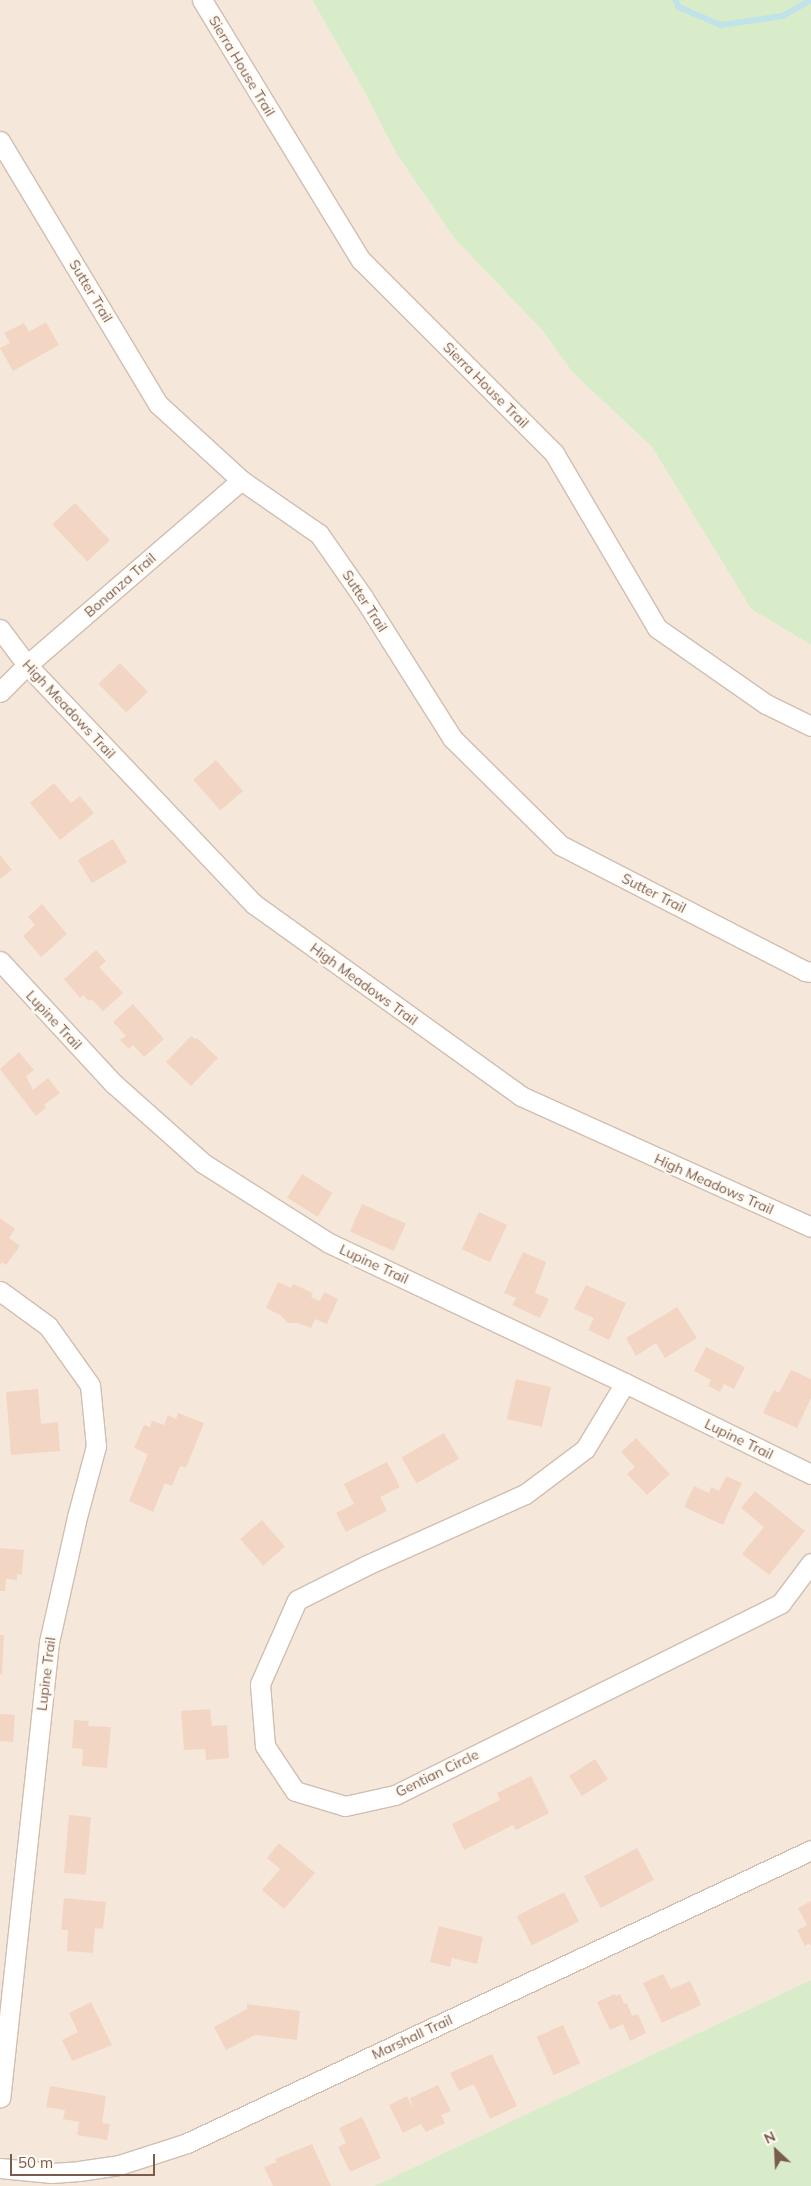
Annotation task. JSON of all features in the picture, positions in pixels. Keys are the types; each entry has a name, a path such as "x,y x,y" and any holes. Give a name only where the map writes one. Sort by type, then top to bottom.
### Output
{"street":[{"name":"Sierra House Trail","path":"202,0 361,260 554,453 657,628 766,704 811,726"},
{"name":"Sutter Trail","path":"0,141 158,404 241,480 319,534 363,597 452,738 560,845 805,971 811,972"},
{"name":"Bonanza Trail","path":"0,692 27,665 241,480"},
{"name":"High Meadows Trail","path":"0,628 27,665 254,904 512,1090 530,1100 811,1227"},
{"name":"Lupine Trail","path":"0,962 114,1084 203,1163 329,1243 626,1383 811,1474"},
{"name":"Lupine Trail","path":"0,1291 48,1326 90,1385 96,1446 77,1517 49,1642 0,2097"},
{"name":"Gentian Circle","path":"626,1383 585,1449 525,1494 367,1565 297,1600 260,1684 265,1746 295,1791 345,1806 395,1794 781,1603 811,1563"},
{"name":"Marshall Trail","path":"0,2168 52,2173 119,2166 187,2143 811,1850"}],"shaded area":[{"path":"0,0 312,0 363,89 396,153 454,238 542,330 573,373 652,447 751,609 811,645 811,1980 374,2186 0,2186"}],"green space":[{"path":"312,0 811,0 811,645 751,609 652,447 573,373 542,330 454,238 396,153 363,89"},
{"path":"811,1980 811,2186 374,2186"}],"building":[{"path":"46,322 59,345 13,371 0,348 10,343 4,333 24,323 29,332"},
{"path":"75,503 110,540 87,561 52,524"},
{"path":"120,663 148,692 126,713 98,684"},
{"path":"216,760 243,791 220,811 193,780"},
{"path":"54,783 71,803 80,796 94,813 60,840 30,803"},
{"path":"113,839 127,862 92,883 78,860"},
{"path":"0,855 12,870 0,879"},
{"path":"42,904 67,934 41,957 23,936 35,925 28,917"},
{"path":"96,950 106,961 99,967 123,993 103,1011 91,999 89,1001 83,995 80,998 64,979"},
{"path":"133,1004 164,1039 144,1057 133,1045 129,1049 120,1040 126,1036 113,1022"},
{"path":"191,1036 195,1039 197,1038 218,1058 191,1086 166,1062"},
{"path":"19,1052 34,1070 26,1076 33,1090 48,1078 60,1093 44,1105 46,1108 36,1116 0,1069"},
{"path":"302,1174 333,1193 318,1217 287,1198"},
{"path":"362,1204 406,1224 394,1251 350,1231"},
{"path":"479,1212 507,1225 490,1262 462,1249"},
{"path":"0,1218 15,1229 9,1238 20,1246 6,1265 2,1262 0,1265"},
{"path":"523,1252 546,1262 535,1293 549,1299 540,1318 512,1305 516,1298 504,1293"},
{"path":"278,1282 291,1288 293,1284 313,1293 311,1297 320,1301 324,1292 338,1299 327,1324 315,1319 311,1328 298,1323 288,1323 280,1315 266,1308"},
{"path":"586,1285 626,1303 609,1340 588,1330 594,1318 574,1309"},
{"path":"677,1307 697,1338 665,1358 656,1343 636,1356 626,1338"},
{"path":"706,1347 745,1367 734,1389 724,1384 720,1392 708,1386 711,1380 694,1371"},
{"path":"791,1370 811,1379 811,1398 797,1428 763,1413 774,1390 779,1393"},
{"path":"516,1379 551,1387 542,1427 507,1419"},
{"path":"38,1389 41,1424 58,1422 60,1451 11,1455 6,1392"},
{"path":"178,1413 204,1423 186,1468 180,1466 172,1486 165,1483 153,1512 129,1501 148,1454 134,1448 144,1425 150,1427 152,1421 164,1425 168,1415 176,1419"},
{"path":"444,1433 459,1459 417,1483 402,1458"},
{"path":"636,1438 670,1474 647,1495 627,1474 635,1467 621,1452"},
{"path":"387,1462 400,1487 380,1497 387,1511 346,1532 336,1513 354,1504 344,1484"},
{"path":"726,1476 742,1483 723,1525 684,1507 694,1486 709,1493 711,1487 719,1491"},
{"path":"755,1491 805,1531 769,1575 742,1554 764,1527 741,1508"},
{"path":"262,1520 285,1546 263,1565 240,1539"},
{"path":"0,1548 24,1550 22,1575 17,1574 17,1580 6,1579 5,1591 0,1591"},
{"path":"0,1635 4,1635 2,1674 0,1674"},
{"path":"210,1709 212,1726 227,1725 229,1758 206,1760 205,1749 184,1750 181,1711"},
{"path":"0,1714 15,1715 13,1742 0,1741"},
{"path":"74,1720 89,1721 88,1726 111,1727 107,1768 82,1766 83,1749 72,1748"},
{"path":"595,1759 608,1779 582,1796 569,1776"},
{"path":"531,1776 549,1813 516,1830 513,1825 464,1850 452,1824 500,1800 497,1793"},
{"path":"69,1815 91,1817 86,1875 64,1873"},
{"path":"279,1843 315,1873 284,1909 262,1890 280,1869 267,1858"},
{"path":"637,1848 654,1880 601,1908 584,1876"},
{"path":"564,1892 579,1921 532,1945 517,1916"},
{"path":"64,1898 106,1902 103,1929 95,1928 93,1953 67,1951 68,1930 61,1930"},
{"path":"811,1901 811,1946 809,1943 805,1946 797,1930 807,1925 798,1908"},
{"path":"439,1926 483,1937 477,1964 452,1958 450,1967 430,1962"},
{"path":"663,1974 671,1989 690,1981 701,2005 662,2023 643,1983"},
{"path":"615,1994 616,1996 620,1994 624,2004 627,2003 632,2016 638,2014 646,2033 630,2041 623,2024 610,2030 597,2002"},
{"path":"91,2002 112,2045 72,2061 62,2040 78,2032 69,2013"},
{"path":"247,2004 300,2011 297,2040 255,2035 226,2050 214,2027 247,2009"},
{"path":"563,2025 580,2063 554,2075 537,2037"},
{"path":"492,2054 517,2106 490,2119 474,2084 459,2091 450,2073"},
{"path":"438,2085 451,2111 441,2115 445,2123 426,2132 421,2124 403,2133 389,2105 407,2096 413,2109 410,2098"},
{"path":"50,2086 106,2096 102,2123 110,2124 107,2140 77,2135 79,2122 63,2119 65,2110 46,2107"},
{"path":"362,2117 381,2158 350,2172 338,2147 346,2143 339,2128"},
{"path":"312,2144 331,2186 273,2186 264,2167 277,2162 275,2159"}],"waterway":[{"path":"676,0 679,7 721,25 783,16 811,0"}]}
